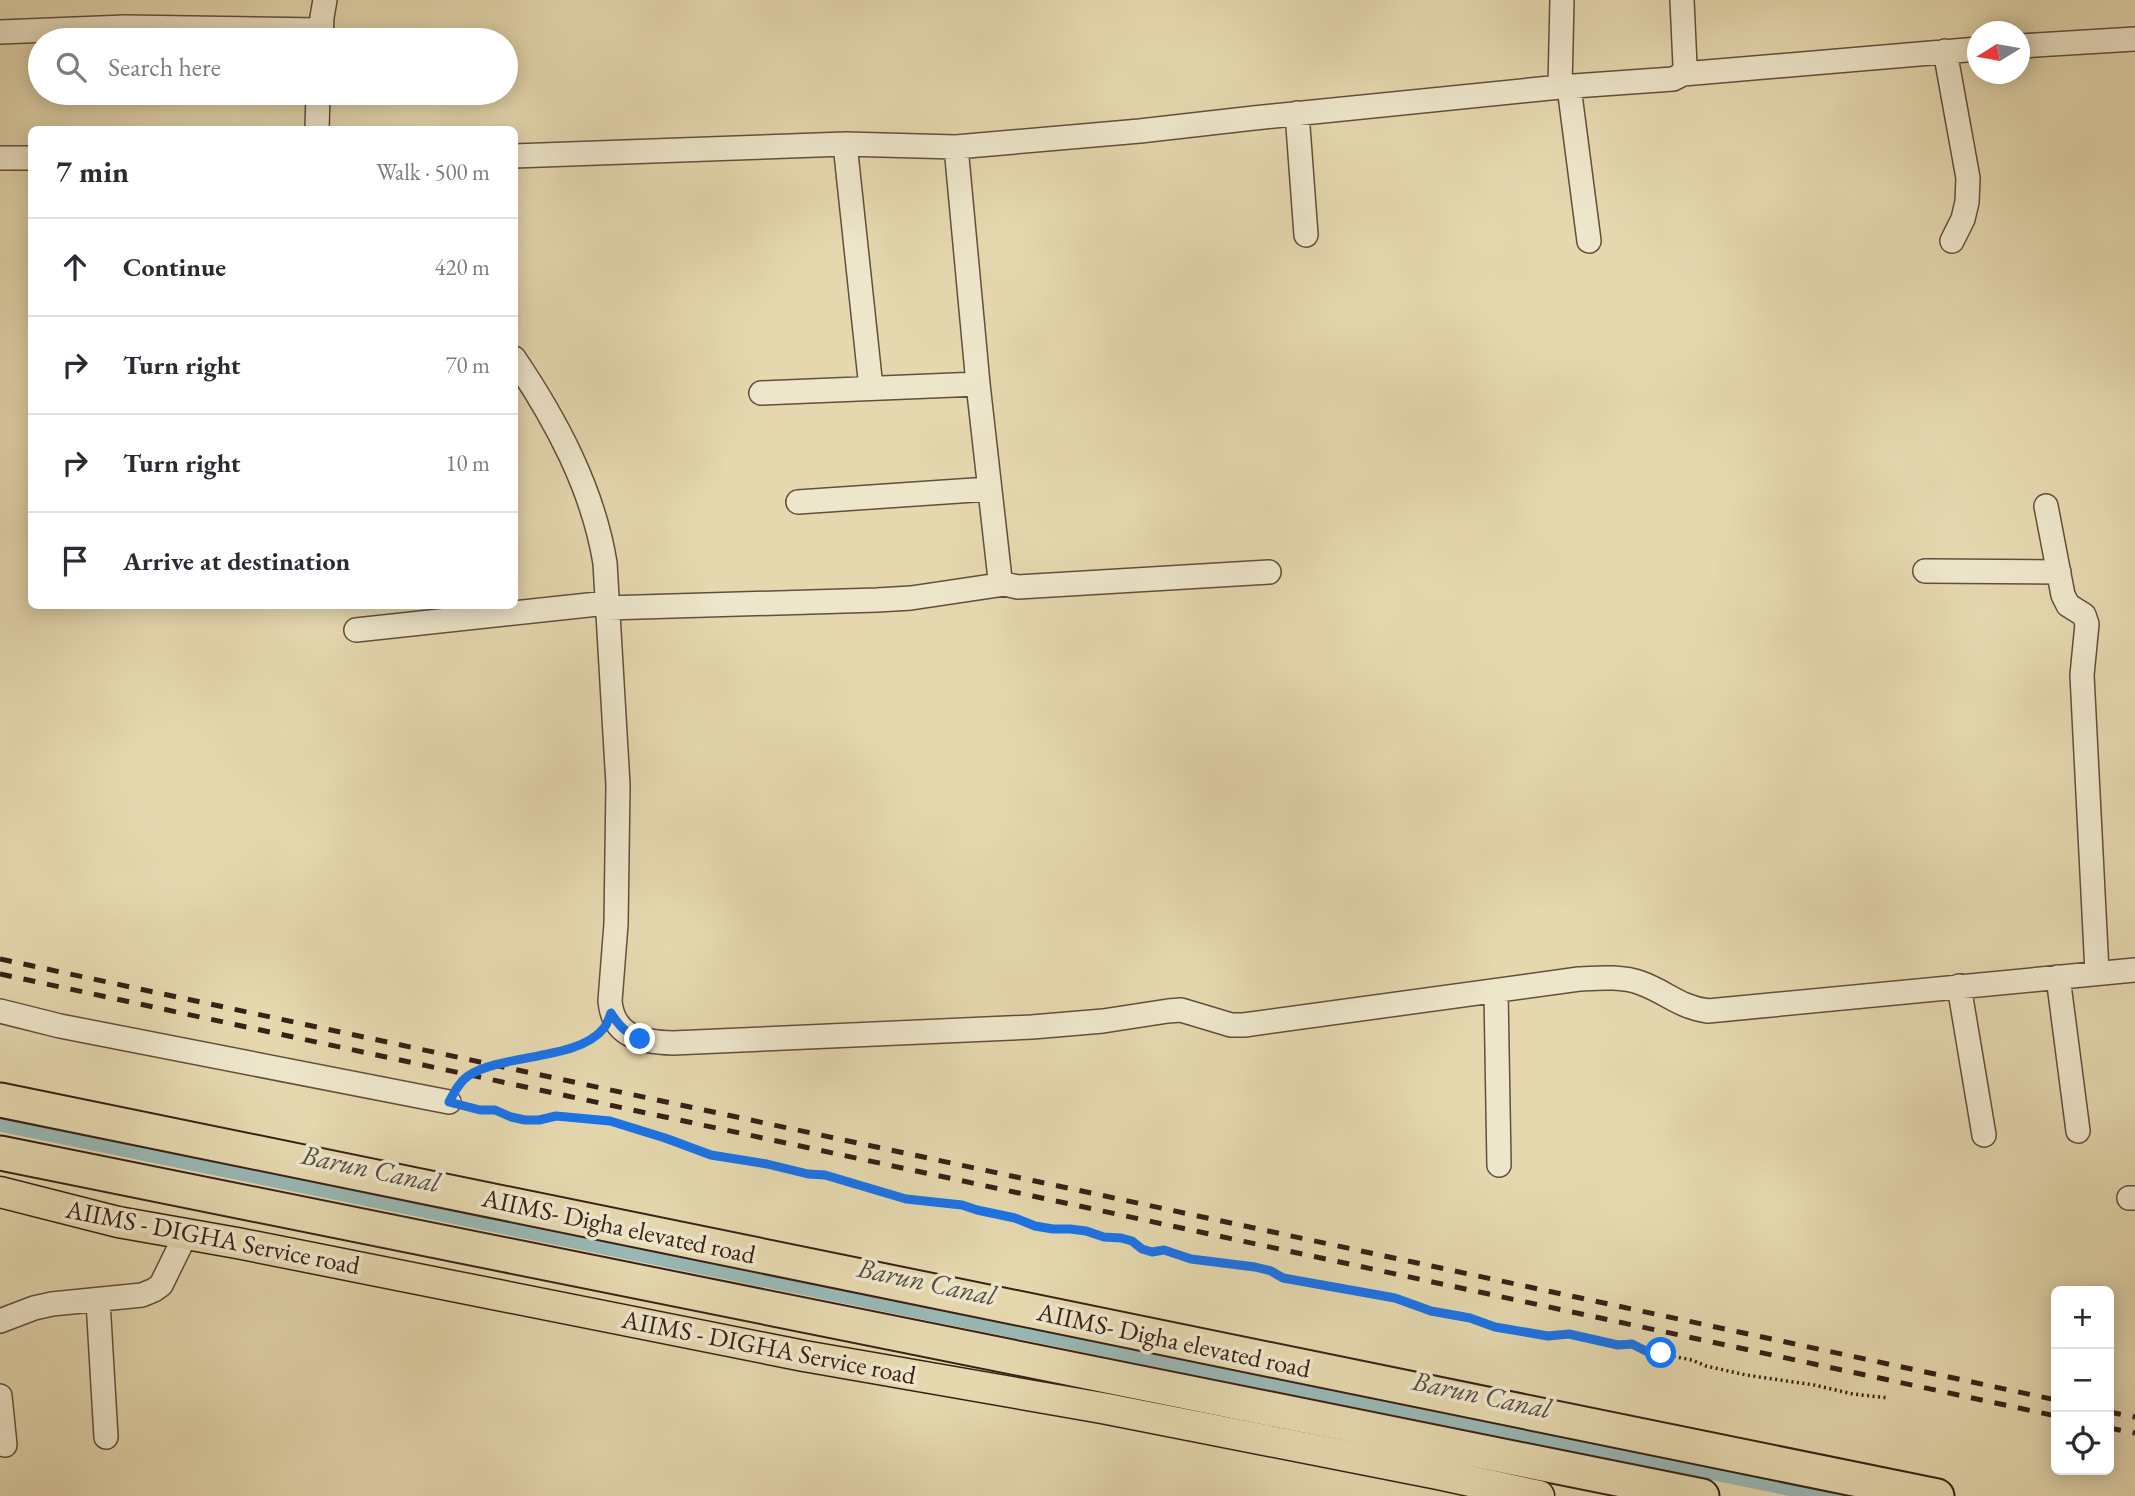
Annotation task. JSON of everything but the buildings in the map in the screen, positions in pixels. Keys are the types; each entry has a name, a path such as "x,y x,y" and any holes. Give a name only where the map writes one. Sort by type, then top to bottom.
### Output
{"highway":[{"name":"AIIMS- Digha elevated road","path":"0,1100 1937,1496"},
{"name":"AIIMS- Digha elevated road","path":"0,1153 1702,1496"}],"main road":[{"name":"AIIMS - DIGHA Service road","path":"0,1192 118,1222 804,1356 1102,1408 1539,1496"}],"street":[{"path":"322,28 325,0"},
{"path":"1562,0 1565,87 1589,241"},
{"path":"1682,0 1685,66 1683,74"},
{"path":"107,28 150,28"},
{"path":"0,32 28,32"},
{"path":"2030,45 2135,39"},
{"path":"518,156 845,144 956,147 1140,131 1565,87 1672,79 1683,74 1967,50"},
{"path":"1945,51 1968,178 1963,219 1952,241"},
{"path":"317,126 318,105"},
{"path":"1297,113 1306,235"},
{"path":"845,144 871,388"},
{"path":"956,147 989,489 1000,579 1005,584"},
{"path":"0,158 28,158"},
{"path":"518,364 564,442 591,504 601,535 618,785 616,924 610,986 611,1013 629,1035 648,1041 673,1043 1032,1027 1104,1021 1168,1010 1181,1010 1230,1025 1244,1025 1579,979 1625,979 1641,983 1683,1005 1708,1011 2135,970"},
{"path":"761,393 978,384"},
{"path":"798,502 989,489"},
{"path":"2046,506 2065,601 2084,615 2087,624 2082,675 2097,972"},
{"path":"1925,571 2059,572"},
{"path":"356,630 607,606 877,600 911,598 1005,584 1018,587 1269,572"},
{"path":"2057,976 2078,1131"},
{"path":"1959,986 1983,1135"},
{"path":"1496,991 1499,1165"},
{"path":"0,1011 73,1028 449,1102"},
{"path":"0,1321 52,1304 142,1295 154,1290 160,1285 186,1234"},
{"path":"97,1301 106,1437"},
{"path":"0,1396 5,1445"}],"path":[{"path":"611,1013 605,1027 579,1045 494,1066 469,1075 461,1081 449,1102 480,1110 495,1110 525,1120 556,1116 610,1121 711,1155 825,1175 906,1199 962,1205 1015,1218 1035,1226 1121,1238 1152,1252 1164,1250 1191,1259 1255,1267 1271,1271 1283,1278 1395,1298 1431,1311 1470,1318 1495,1327 1548,1336 1569,1334 1618,1345 1632,1344 1646,1351 1746,1375 1889,1398"}],"waterway":[{"name":"Barun Canal","path":"0,1121 1842,1496"}],"railway":[{"path":"0,959 2051,1399"},
{"path":"0,974 2051,1415"},
{"path":"2114,1413 2135,1417"},
{"path":"2114,1429 2135,1433"}],"route":[{"path":"640,1039 629,1035 611,1013 605,1027 579,1045 494,1066 469,1075 461,1081 449,1102 480,1110 495,1110 525,1120 575,1116 610,1121 711,1155 825,1175 906,1199 926,1199 962,1205 1015,1218 1035,1226 1121,1238 1152,1252 1164,1250 1191,1259 1255,1267 1271,1271 1283,1278 1395,1298 1431,1311 1470,1318 1495,1327 1548,1336 1569,1334 1618,1345 1632,1344 1646,1351 1661,1353"}]}
